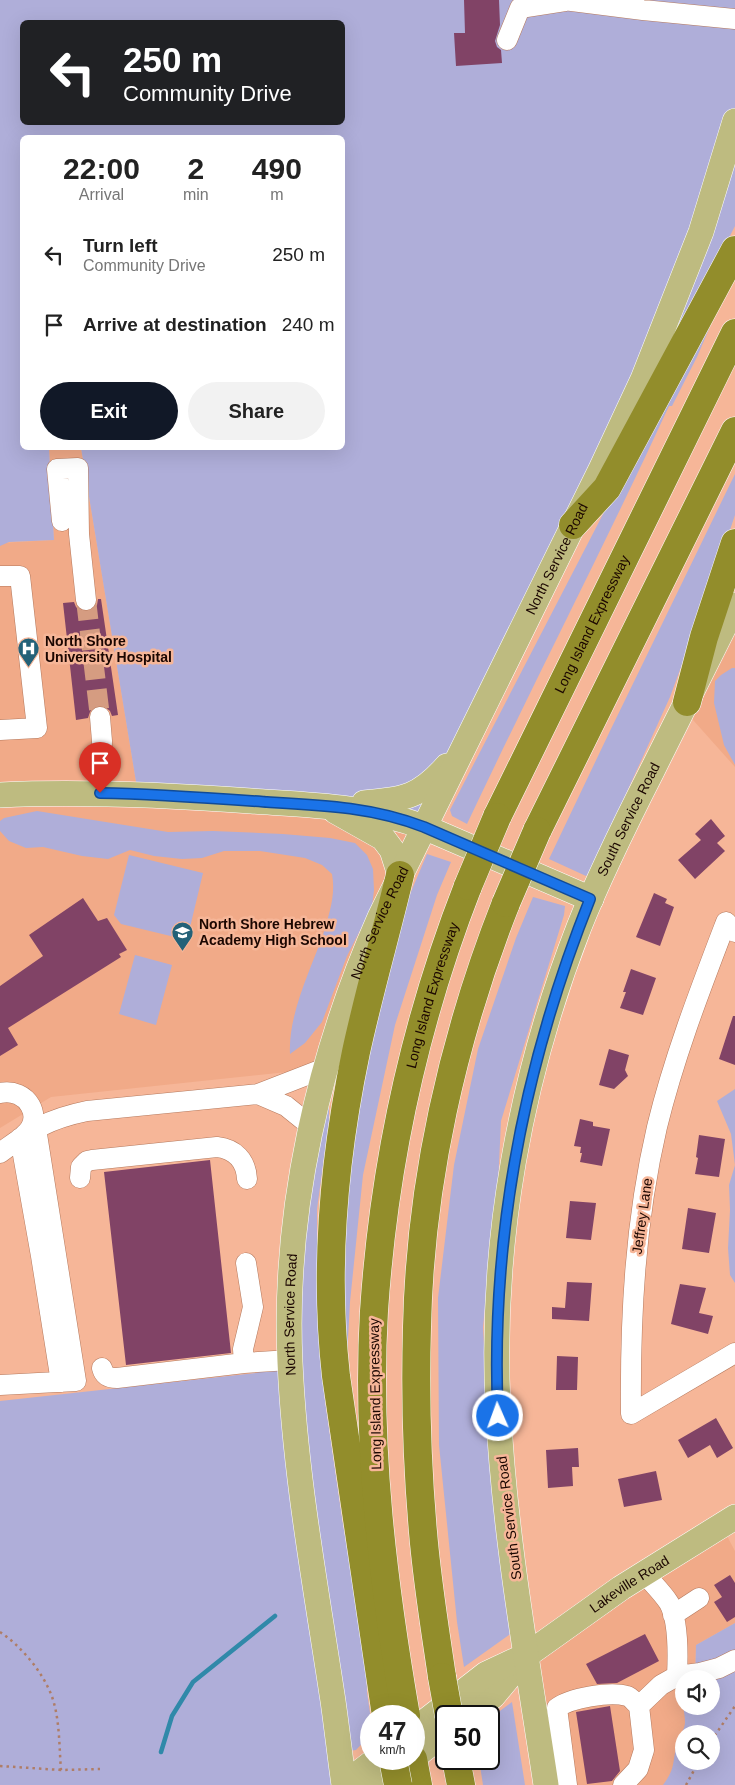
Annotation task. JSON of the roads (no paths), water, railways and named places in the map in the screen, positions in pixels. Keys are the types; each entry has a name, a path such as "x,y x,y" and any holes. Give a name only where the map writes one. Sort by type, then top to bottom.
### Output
{"highway":[{"path":"573,525 607,488 735,250"},
{"name":"Long Island Expressway","path":"401,1705 390,1680 390,1616 379,1520 373,1416 374,1312 384,1210 401,1107 426,1006 441,956 497,817 735,333"},
{"path":"447,1705 423,1534 419,1481 416,1378 416,1325 420,1273 426,1214 443,1111 482,966 506,903 537,831 735,431"},
{"path":"687,702 704,637 735,543"},
{"path":"387,1705 390,1680 336,1376 331,1315 331,1275 336,1186 351,1076 363,1019 400,875"},
{"path":"396,1770 398,1785"},
{"path":"415,1770 418,1785"},
{"path":"458,1770 461,1785"}],"main road":[{"name":"North Service Road","path":"362,1779 334,1704 300,1487 290,1360 292,1262 299,1201 312,1126 325,1068 360,963 400,875 622,427 664,330 701,232 735,121"},
{"name":"South Service Road","path":"546,1785 507,1518 501,1456 497,1376 500,1272 513,1166 531,1079 558,987 590,899 624,826 735,605"},
{"path":"326,806 396,800 414,794 434,782 462,750"},
{"path":"1,789 188,796 326,806 380,813 402,818 424,827 590,899"},
{"path":"326,806 383,838 392,850 400,875"},
{"name":"Lakeville Road","path":"425,1721 486,1674 527,1655 644,1573 735,1517"},
{"name":"Lakeville Road","path":"481,1705 493,1696 527,1655"},
{"path":"425,1749 435,1741"},
{"path":"362,1779 384,1770"}],"street":[{"path":"507,40 520,8 565,1 735,18"},
{"path":"62,520 57,469 78,468 79,534 86,600"},
{"path":"0,576 20,576 36,728 0,730"},
{"path":"100,717 102,742 100,793"},
{"name":"Jeffrey Lane","path":"735,932 726,922 686,1028 657,1127 640,1221 633,1291 631,1414 735,1353"},
{"path":"0,1140 13,1141 61,1117 87,1111 258,1094 325,1068"},
{"path":"0,1093 10,1092 25,1098 33,1112 31,1127 28,1133 0,1154"},
{"path":"258,1094 286,1106 312,1126"},
{"path":"0,1385 69,1382 41,1256 28,1133"},
{"path":"80,1178 81,1167 87,1161 217,1147 228,1149 239,1156 245,1166 247,1179"},
{"path":"244,1363 243,1349 252,1307 246,1263"},
{"path":"102,1368 108,1378 117,1378 244,1363 290,1360"},
{"path":"644,1573 669,1603 673,1615 678,1652 677,1670"},
{"path":"673,1615 700,1598"},
{"path":"711,1670 735,1660"},
{"path":"639,1706 661,1685 675,1677"},
{"path":"567,1785 557,1708 563,1703 573,1700 607,1695 628,1696 639,1706 644,1750 638,1769 623,1785"}],"waterway":[{"path":"161,1752 172,1716 193,1682 275,1616"}],"tunnel":[{"path":"86,600 100,717"}],"place":[{"name":"North Shore University Hospital","path":"29,668"},
{"name":"North Shore Hebrew Academy High School","path":"183,951"}]}
